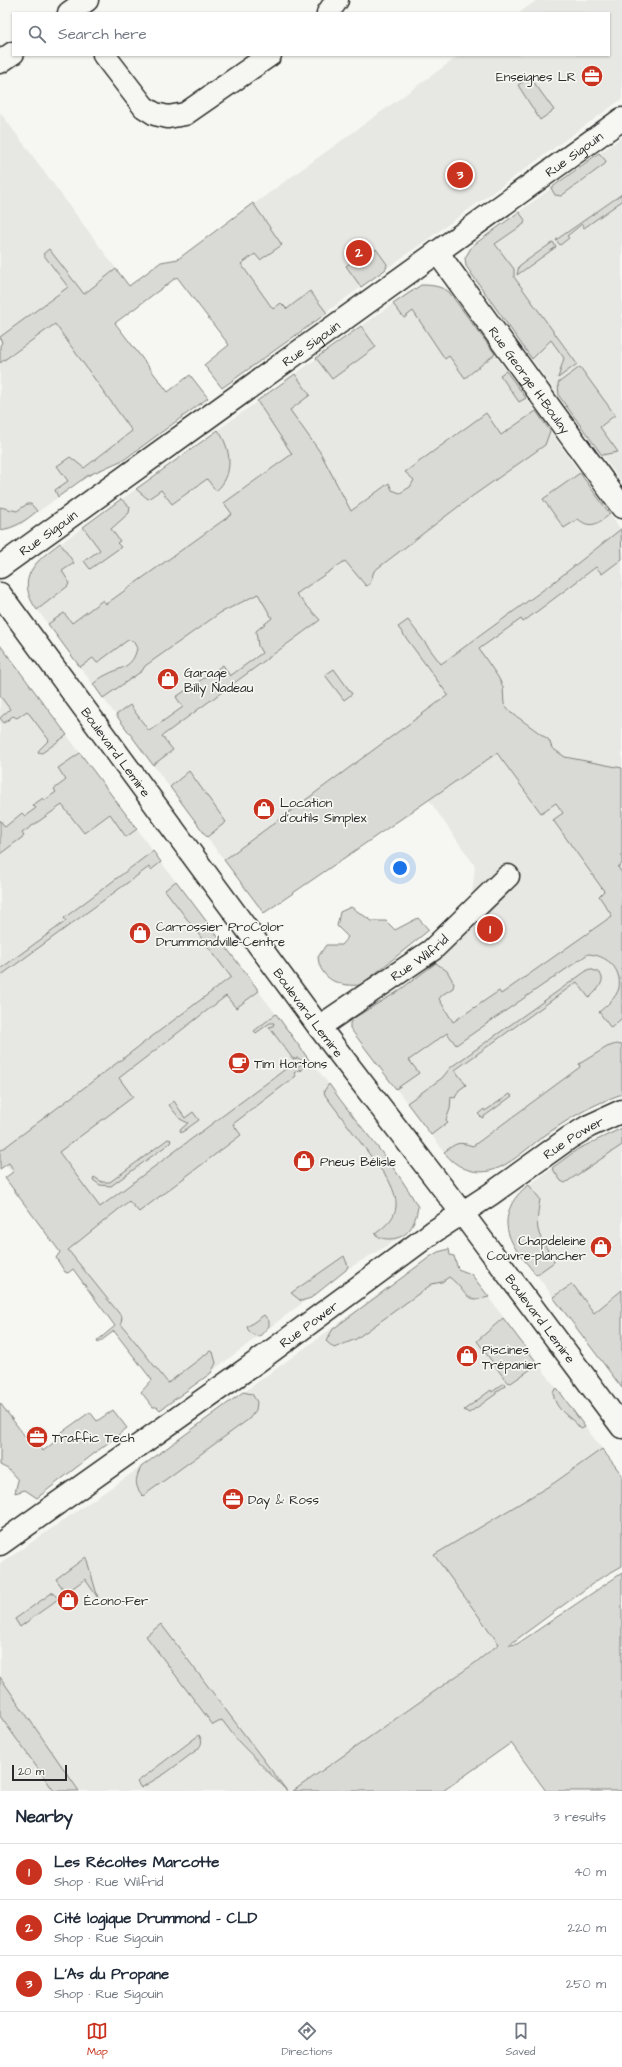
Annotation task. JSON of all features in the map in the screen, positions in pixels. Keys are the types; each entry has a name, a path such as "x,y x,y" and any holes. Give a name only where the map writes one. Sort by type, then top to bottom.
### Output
{"street":[{"path":"329,12 337,0"},
{"path":"0,62 12,54"},
{"path":"105,56 144,107 155,114 168,117 185,114 269,56"},
{"name":"Rue Sigouin","path":"0,567 622,119"},
{"name":"Rue George H-Boulay","path":"437,252 622,507"},
{"name":"Boulevard Lemire","path":"0,594 320,1027 462,1213 622,1428"},
{"name":"Rue Wilfrid","path":"320,1027 432,950 508,876"},
{"name":"Rue Power","path":"0,1544 569,1138 589,1126 622,1111"}],"shaded area":[{"path":"537,0 622,0 622,99 278,347 197,245 459,56 610,56 610,12 520,12"},
{"path":"530,77 554,110 540,120 518,85"},
{"path":"0,112 129,286 94,312 136,431 125,459 87,476 20,525 10,529 0,530"},
{"path":"622,137 622,483 470,274 465,258 472,246"},
{"path":"599,153 606,161 605,164 561,196 555,195 551,188"},
{"path":"622,194 622,201 584,228 582,224 567,236 569,238 560,245 556,240"},
{"path":"253,203 282,245 260,260 255,254 241,264 273,309 281,303 287,309 310,291 327,313 222,388 204,365 229,345 177,277 115,323 168,392 190,375 208,398 125,459 87,476 58,497 55,490 68,481 57,466 70,457 84,468 132,431 55,324 0,363 0,345 2,343 0,337 68,287 43,254 49,249 84,294 116,269 129,286 161,262 178,259"},
{"path":"519,212 525,220 524,224 495,244 514,269 514,277 577,364 558,378 564,358 551,340 532,359 466,266 465,258 472,246"},
{"path":"553,242 556,247 517,275 519,266"},
{"path":"371,248 374,251 376,249 387,264 386,269 361,287 346,266"},
{"path":"421,285 442,287 456,301 622,531 622,1094 585,1109 501,1167 484,1172 464,1169 449,1158 350,1028 350,1023 354,1018 397,992 434,964 473,925 472,896 475,866 429,800 497,753 541,813 547,809 458,688 224,860 33,604 28,584 33,565 39,559 413,289"},
{"path":"421,285 436,286 449,292 495,354 465,378 449,356 445,359 413,311 404,318 393,304"},
{"path":"361,326 376,347 332,379 316,358"},
{"path":"580,367 615,415 600,427 618,452 602,455 559,396 558,383"},
{"path":"506,371 526,398 519,402 500,375"},
{"path":"295,374 310,395 290,410 320,452 351,511 389,483 392,490 400,493 410,487 414,480 405,472 486,413 501,435 536,411 550,431 545,445 467,500 374,571 370,584 366,586 345,561 296,594 320,620 162,736 173,750 153,765 116,715 130,705 149,731 183,707 176,697 223,665 230,676 262,653 258,646 256,631 272,618 258,594 220,613 145,666 142,671 103,698 93,684 111,672 126,666 133,660 137,648 133,641 128,640 97,663 93,658 80,667 48,624 64,613 72,623 103,600 106,604 232,514 224,503 292,454 257,401"},
{"path":"218,430 226,445 229,461 226,477 222,485 216,491 207,479 172,504 161,490 148,499 136,489"},
{"path":"580,473 610,514 595,524 587,524 578,519 564,528 543,499"},
{"path":"121,499 130,507 129,513 111,529 120,541 117,543 121,547 90,569 84,561 100,550 83,527"},
{"path":"27,504 31,504 37,511 20,524 0,530 0,507 17,511"},
{"path":"621,529 622,559 602,574 596,567 523,622 521,619 479,649 503,687 504,704 512,713 549,740 552,748 565,757 622,768 622,864 618,867 622,873 622,1018 611,1028 599,1012 616,995 619,988 618,974 615,968 606,960 588,954 456,1045 447,1033 409,1060 419,1073 396,1089 350,1028 350,1023 354,1018 397,992 436,963 447,971 454,983 453,988 442,995 439,999 453,1022 499,991 501,994 612,916 599,896 604,891 553,820 563,813 556,803 541,813 497,753 264,913 224,860 448,695 398,627 408,620 441,664 550,585"},
{"path":"60,543 74,563 62,571 69,582 68,586 37,610 30,599 28,579 36,564"},
{"path":"0,645 161,862 407,1188 418,1207 414,1223 403,1236 346,1270 179,1396 121,1324 0,1157"},
{"path":"0,645 67,735 42,753 38,752 49,740 27,711 17,718 13,716 4,723 0,718 10,709 0,696"},
{"path":"334,669 352,694 344,700 325,675"},
{"path":"80,753 137,829 126,837 110,814 84,833 62,805 22,833 24,836 0,854 0,820 5,827 22,813 25,816 36,808 33,805 43,798 45,800 56,792 54,789 66,780 58,768"},
{"path":"189,771 226,822 207,837 170,787"},
{"path":"153,851 161,862 151,870 149,867 0,976 0,969 66,921 64,918"},
{"path":"176,881 259,991 236,1008 226,996 119,1078 133,1097 59,1152 100,1207 295,1062 298,1067 304,1062 298,1058 293,1059 269,1027 273,1026 274,1023 270,1023 256,1033 254,1031 276,1014 309,1060 301,1071 300,1069 294,1073 296,1076 233,1124 241,1135 139,1212 129,1201 68,1250 122,1317 121,1324 168,1383 210,1351 213,1352 216,1363 211,1373 160,1410 157,1407 153,1407 141,1392 152,1380 114,1331 98,1343 97,1341 115,1326 73,1269 68,1273 65,1272 56,1258 60,1252 5,1178 14,1171 9,1163 0,1169 0,1151 231,977 165,890"},
{"path":"351,907 372,921 386,921 395,930 418,918 429,930 361,985 346,985 339,983 327,976 320,965 318,957 326,945 341,945 348,937 337,926 340,912"},
{"path":"589,969 600,974 602,982 589,998 577,982 455,1070 466,1085 459,1090 455,1098 451,1097 450,1109 446,1120 448,1122 431,1135 407,1103 442,1078 451,1067"},
{"path":"616,1044 622,1045 622,1094 600,1103 570,1119 541,1138 511,1161 493,1170 479,1172 466,1169 459,1166 444,1152 460,1143 473,1146 580,1067 579,1064 607,1047"},
{"path":"329,1084 398,1175 418,1207 413,1224 402,1236 388,1239 382,1238 375,1234 389,1222 393,1216 396,1204 395,1197 388,1179 325,1095 324,1091"},
{"path":"510,1094 512,1096 482,1118 478,1114 484,1109 485,1111"},
{"path":"174,1101 185,1118 193,1112 199,1120 181,1133 180,1130 188,1123 180,1119 169,1105"},
{"path":"622,1128 622,1290 608,1300 607,1304 575,1326 512,1242 507,1221 510,1208 521,1191 578,1149"},
{"path":"622,1128 622,1145 565,1183 561,1181 552,1168 578,1149"},
{"path":"168,1139 171,1140 170,1143 111,1186 100,1185 93,1180 94,1177 102,1182 110,1182"},
{"path":"529,1185 540,1199 537,1225 540,1237 554,1259 554,1262 536,1275 514,1246 507,1226 509,1210 517,1196"},
{"path":"449,1249 450,1255 454,1256 458,1269 471,1274 602,1449 554,1483 500,1644 293,1791 0,1791 0,1564 141,1467 431,1256"},
{"path":"449,1249 450,1255 454,1256 458,1269 471,1274 489,1297 474,1299 469,1297 449,1277 442,1282 432,1284 356,1339 334,1348 326,1341 333,1329 431,1256"},
{"path":"344,1256 348,1266 346,1270 311,1298 301,1301 291,1293"},
{"path":"571,1285 574,1286 594,1313 622,1290 622,1388 553,1297"},
{"path":"264,1315 269,1321 269,1326 260,1336 252,1334 247,1327"},
{"path":"503,1318 538,1364 511,1383 507,1382 477,1341"},
{"path":"504,1383 505,1386 496,1392 496,1394 469,1413 464,1410 491,1390 492,1392"},
{"path":"557,1388 585,1427 581,1429 560,1409 554,1399 553,1392"},
{"path":"243,1392 252,1394 257,1402 256,1410 249,1419 143,1496 138,1489 136,1482 141,1467"},
{"path":"0,1403 33,1447 37,1444 43,1451 57,1440 55,1437 90,1412 97,1421 113,1410 127,1428 37,1498 25,1490 15,1493 18,1480 8,1469 0,1465"},
{"path":"602,1449 622,1475 622,1566 599,1579 509,1645 517,1644 622,1573 622,1791 546,1791 511,1743 443,1791 293,1791 475,1663 499,1644 434,1555 554,1483"},
{"path":"86,1557 98,1598 85,1579 66,1593 56,1579"},
{"path":"53,1592 58,1599 20,1627 15,1619"},
{"path":"161,1624 287,1791 238,1741 222,1720 213,1725 146,1636"},
{"path":"0,1677 79,1791 54,1791 0,1716"},
{"path":"199,1735 202,1742 198,1749 166,1773 141,1788 137,1782"}],"place":[{"name":"Enseignes LR","path":"592,76"},
{"name":"L'As du Propane","path":"460,175"},
{"name":"Cité logique Drummond - CLD","path":"359,253"},
{"name":"Garage Billy Nadeau","path":"168,679"},
{"name":"Location d'outils Simplex","path":"264,809"},
{"name":"Les Récoltes Marcotte","path":"490,929"},
{"name":"Carrossier ProColor Drummondville-Centre","path":"140,933"},
{"name":"Tim Hortons","path":"239,1063"},
{"name":"Pneus Bélisle","path":"304,1161"},
{"name":"Chapdeleine Couvre-plancher","path":"601,1247"},
{"name":"Piscines Trépanier","path":"467,1356"},
{"name":"Traffic Tech","path":"37,1437"},
{"name":"Day & Ross","path":"233,1499"},
{"name":"Écono-Fer","path":"68,1600"}]}
